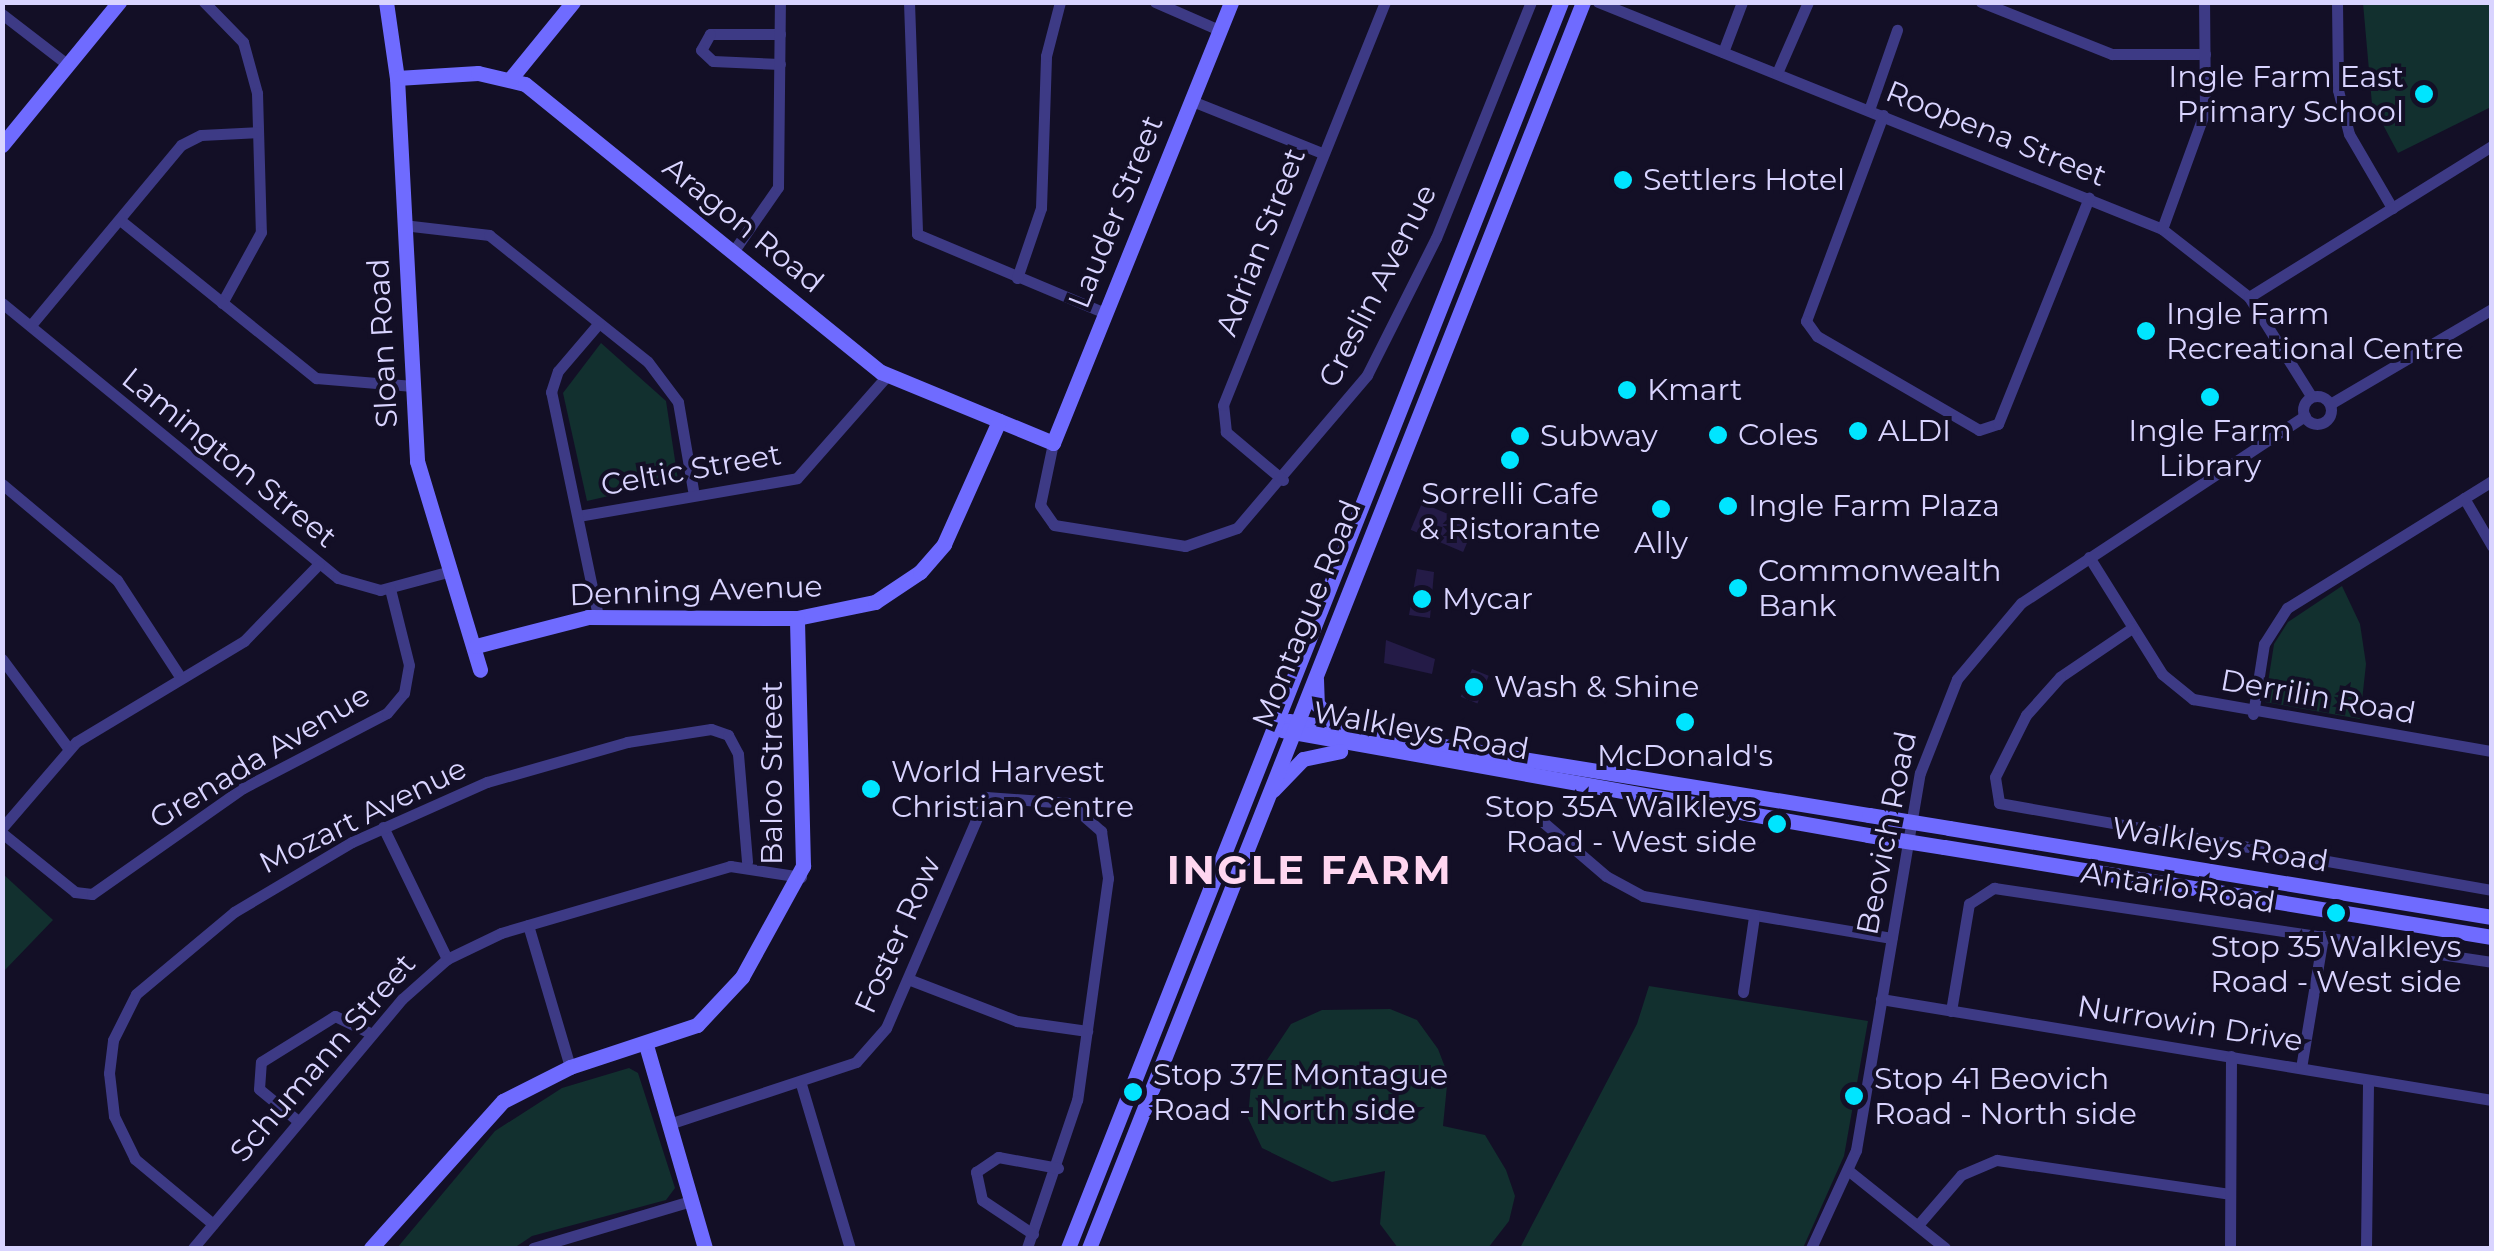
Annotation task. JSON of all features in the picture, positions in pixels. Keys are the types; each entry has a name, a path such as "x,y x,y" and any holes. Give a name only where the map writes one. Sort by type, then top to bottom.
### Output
{"main road":[{"path":"2,144 119,2"},
{"name":"Sloan Road","path":"386,2 397,78 420,478 447,572 476,646 480,670"},
{"path":"397,78 511,78 573,2"},
{"name":"Lauder Street","path":"1053,443 1230,2"},
{"name":"Montague Road","path":"1068,1248 1270,723 1561,2"},
{"name":"Montague Road","path":"1090,1248 1291,728 1583,2"},
{"name":"Aragon Road","path":"511,78 887,376 1053,443"},
{"name":"Denning Avenue","path":"476,646 598,616 797,618 868,605 920,572 948,538 999,422"},
{"name":"Baloo Street","path":"371,1248 483,1117 570,1066 697,1026 722,1004 801,877 797,618"},
{"path":"1324,646 1314,697 1343,729"},
{"name":"Walkleys Road","path":"1270,723 1374,752 2492,937"},
{"name":"Walkleys Road","path":"1291,728 1343,729 2492,917"},
{"path":"1258,813 1303,759 1374,752"},
{"path":"646,1044 706,1248"}],"street":[{"path":"204,2 249,52 258,132 259,246 222,304"},
{"path":"734,252 778,187 780,2"},
{"path":"910,2 914,228 928,244 1105,313"},
{"path":"1017,278 1041,208 1045,66 1060,2"},
{"path":"1155,2 1220,30"},
{"name":"Adrian Street","path":"1283,480 1226,432 1222,411 1385,2"},
{"name":"Creslin Avenue","path":"1053,443 1041,489 1046,518 1132,540 1185,546 1218,539 1283,480 1367,375 1436,238 1531,2"},
{"name":"Roopena Street","path":"1598,2 2162,230 2250,297 2312,396"},
{"path":"1723,52 1742,2"},
{"path":"1777,73 1808,2"},
{"path":"1981,2 2112,54 2205,54"},
{"path":"2162,230 2197,150 2205,54 2204,2"},
{"path":"2337,2 2338,90 2349,134 2392,208"},
{"path":"2,14 67,64"},
{"path":"1869,110 1897,30"},
{"path":"780,34 710,34 701,50 713,61 780,64"},
{"path":"1192,100 1322,154"},
{"path":"1882,115 1806,321 1816,336 1979,430 1998,424 2089,198"},
{"path":"31,325 188,140 258,132"},
{"path":"2250,297 2492,146"},
{"path":"120,220 326,383 413,386"},
{"path":"403,225 489,234 599,323 674,392 692,490"},
{"name":"Lamington Street","path":"2,302 319,564 356,586 390,589 447,572"},
{"path":"2304,416 2312,396 2330,404 2492,308"},
{"path":"598,616 552,384 599,323"},
{"name":"Celtic Street","path":"578,516 692,490 802,475 887,376"},
{"name":"Beovich Road","path":"1811,1248 1849,1171 1920,773 1949,693 2020,604 2304,416 2322,423 2330,404"},
{"path":"2253,714 2264,644 2287,608 2492,481"},
{"path":"2,484 128,592 181,678"},
{"path":"2464,498 2492,546"},
{"name":"Derrilin Road","path":"2089,557 2132,628 2176,689 2253,714 2492,752"},
{"path":"2,831 68,748 270,621 319,564"},
{"name":"Grenada Avenue","path":"2,831 75,892 92,894 243,788 387,713 404,693 409,664 390,589"},
{"path":"2132,628 2060,677 2026,715 1994,777 2002,806 2492,890"},
{"path":"2,659 68,748"},
{"name":"Mozart Avenue","path":"213,1224 143,1168 121,1132 108,1073 123,1013 152,976 234,912 384,828 521,770 712,729 728,736 738,754 746,862"},
{"name":"Foster Row","path":"669,1124 802,1084 864,1055 908,979 983,801 1003,792 1060,800 1089,815 1109,851 1087,1031 1058,1168 1027,1248"},
{"path":"1543,822 1637,894 1891,938"},
{"path":"384,828 447,959"},
{"path":"746,862 801,877"},
{"name":"Schumann Street","path":"193,1248 372,1034 447,959 528,925 746,862"},
{"name":"Antarlo Road","path":"1951,1011 1968,904 1988,888 2492,962"},
{"path":"1743,992 1754,917"},
{"path":"528,925 570,1066"},
{"path":"2300,1068 2323,936"},
{"path":"908,979 1017,1021 1087,1031"},
{"name":"Nurrowin Drive","path":"1881,999 2492,1100"},
{"path":"298,1122 259,1089 262,1062 335,1016 372,1034"},
{"path":"2230,1248 2232,1056"},
{"path":"2366,1248 2368,1080"},
{"path":"802,1084 850,1248"},
{"path":"1032,1234 982,1200 976,1172 998,1157 1058,1168"},
{"path":"1918,1225 1961,1175 2006,1159 2230,1194"},
{"path":"1849,1171 1946,1248"},
{"path":"533,1248 691,1201"},
{"path":"587,1232 592,1248"}],"green space":[{"name":"Ingle Farm East Primary School","path":"2363,3 2491,3 2491,107 2398,153 2372,104"},
{"path":"601,343 666,401 678,480 587,501 563,393"},
{"path":"2342,586 2360,624 2366,664 2360,719 2265,702 2274,644 2288,622"},
{"path":"3,874 53,920 2,972"},
{"path":"1649,986 1868,1021 1844,1156 1803,1248 1520,1248 1637,1024"},
{"path":"1390,1009 1417,1020 1438,1049 1448,1075 1443,1126 1485,1135 1506,1170 1515,1196 1509,1221 1488,1248 1398,1248 1380,1224 1385,1171 1332,1182 1262,1148 1248,1118 1251,1084 1291,1024 1322,1010"},
{"path":"629,1068 638,1073 675,1188 666,1200 532,1236 514,1248 397,1248 495,1131 562,1088"}],"building":[{"path":"1422,503 1474,525 1463,552 1411,530"},
{"name":"Mycar","path":"1417,569 1434,572 1430,618 1409,615"},
{"path":"1386,640 1435,659 1432,674 1384,663"},
{"name":"Wash & Shine","path":"1472,669 1489,676 1477,704 1461,697"}],"place":[{"name":"Ingle Farm East Primary School","path":"2424,94"},
{"name":"Settlers Hotel","path":"1623,180"},
{"name":"Ingle Farm Recreational Centre","path":"2146,331"},
{"name":"Kmart","path":"1627,390"},
{"name":"Ingle Farm Library","path":"2210,397"},
{"name":"ALDI","path":"1858,431"},
{"name":"Coles","path":"1718,435"},
{"name":"Subway","path":"1520,436"},
{"name":"Sorrelli Cafe & Ristorante","path":"1510,460"},
{"name":"Ingle Farm Plaza","path":"1728,506"},
{"name":"Ally","path":"1661,509"},
{"name":"Commonwealth Bank","path":"1738,588"},
{"name":"Mycar","path":"1422,599"},
{"name":"Wash & Shine","path":"1474,687"},
{"name":"McDonald's","path":"1685,722"},
{"name":"World Harvest Christian Centre","path":"871,789"},
{"name":"Stop 35A Walkleys Road - West side","path":"1777,824"},
{"name":"Stop 35 Walkleys Road - West side","path":"2336,913"},
{"name":"Stop 37E Montague Road - North side","path":"1133,1092"},
{"name":"Stop 41 Beovich Road - North side","path":"1854,1096"}],"district":[{"name":"INGLE FARM","path":"1310,870"}]}
